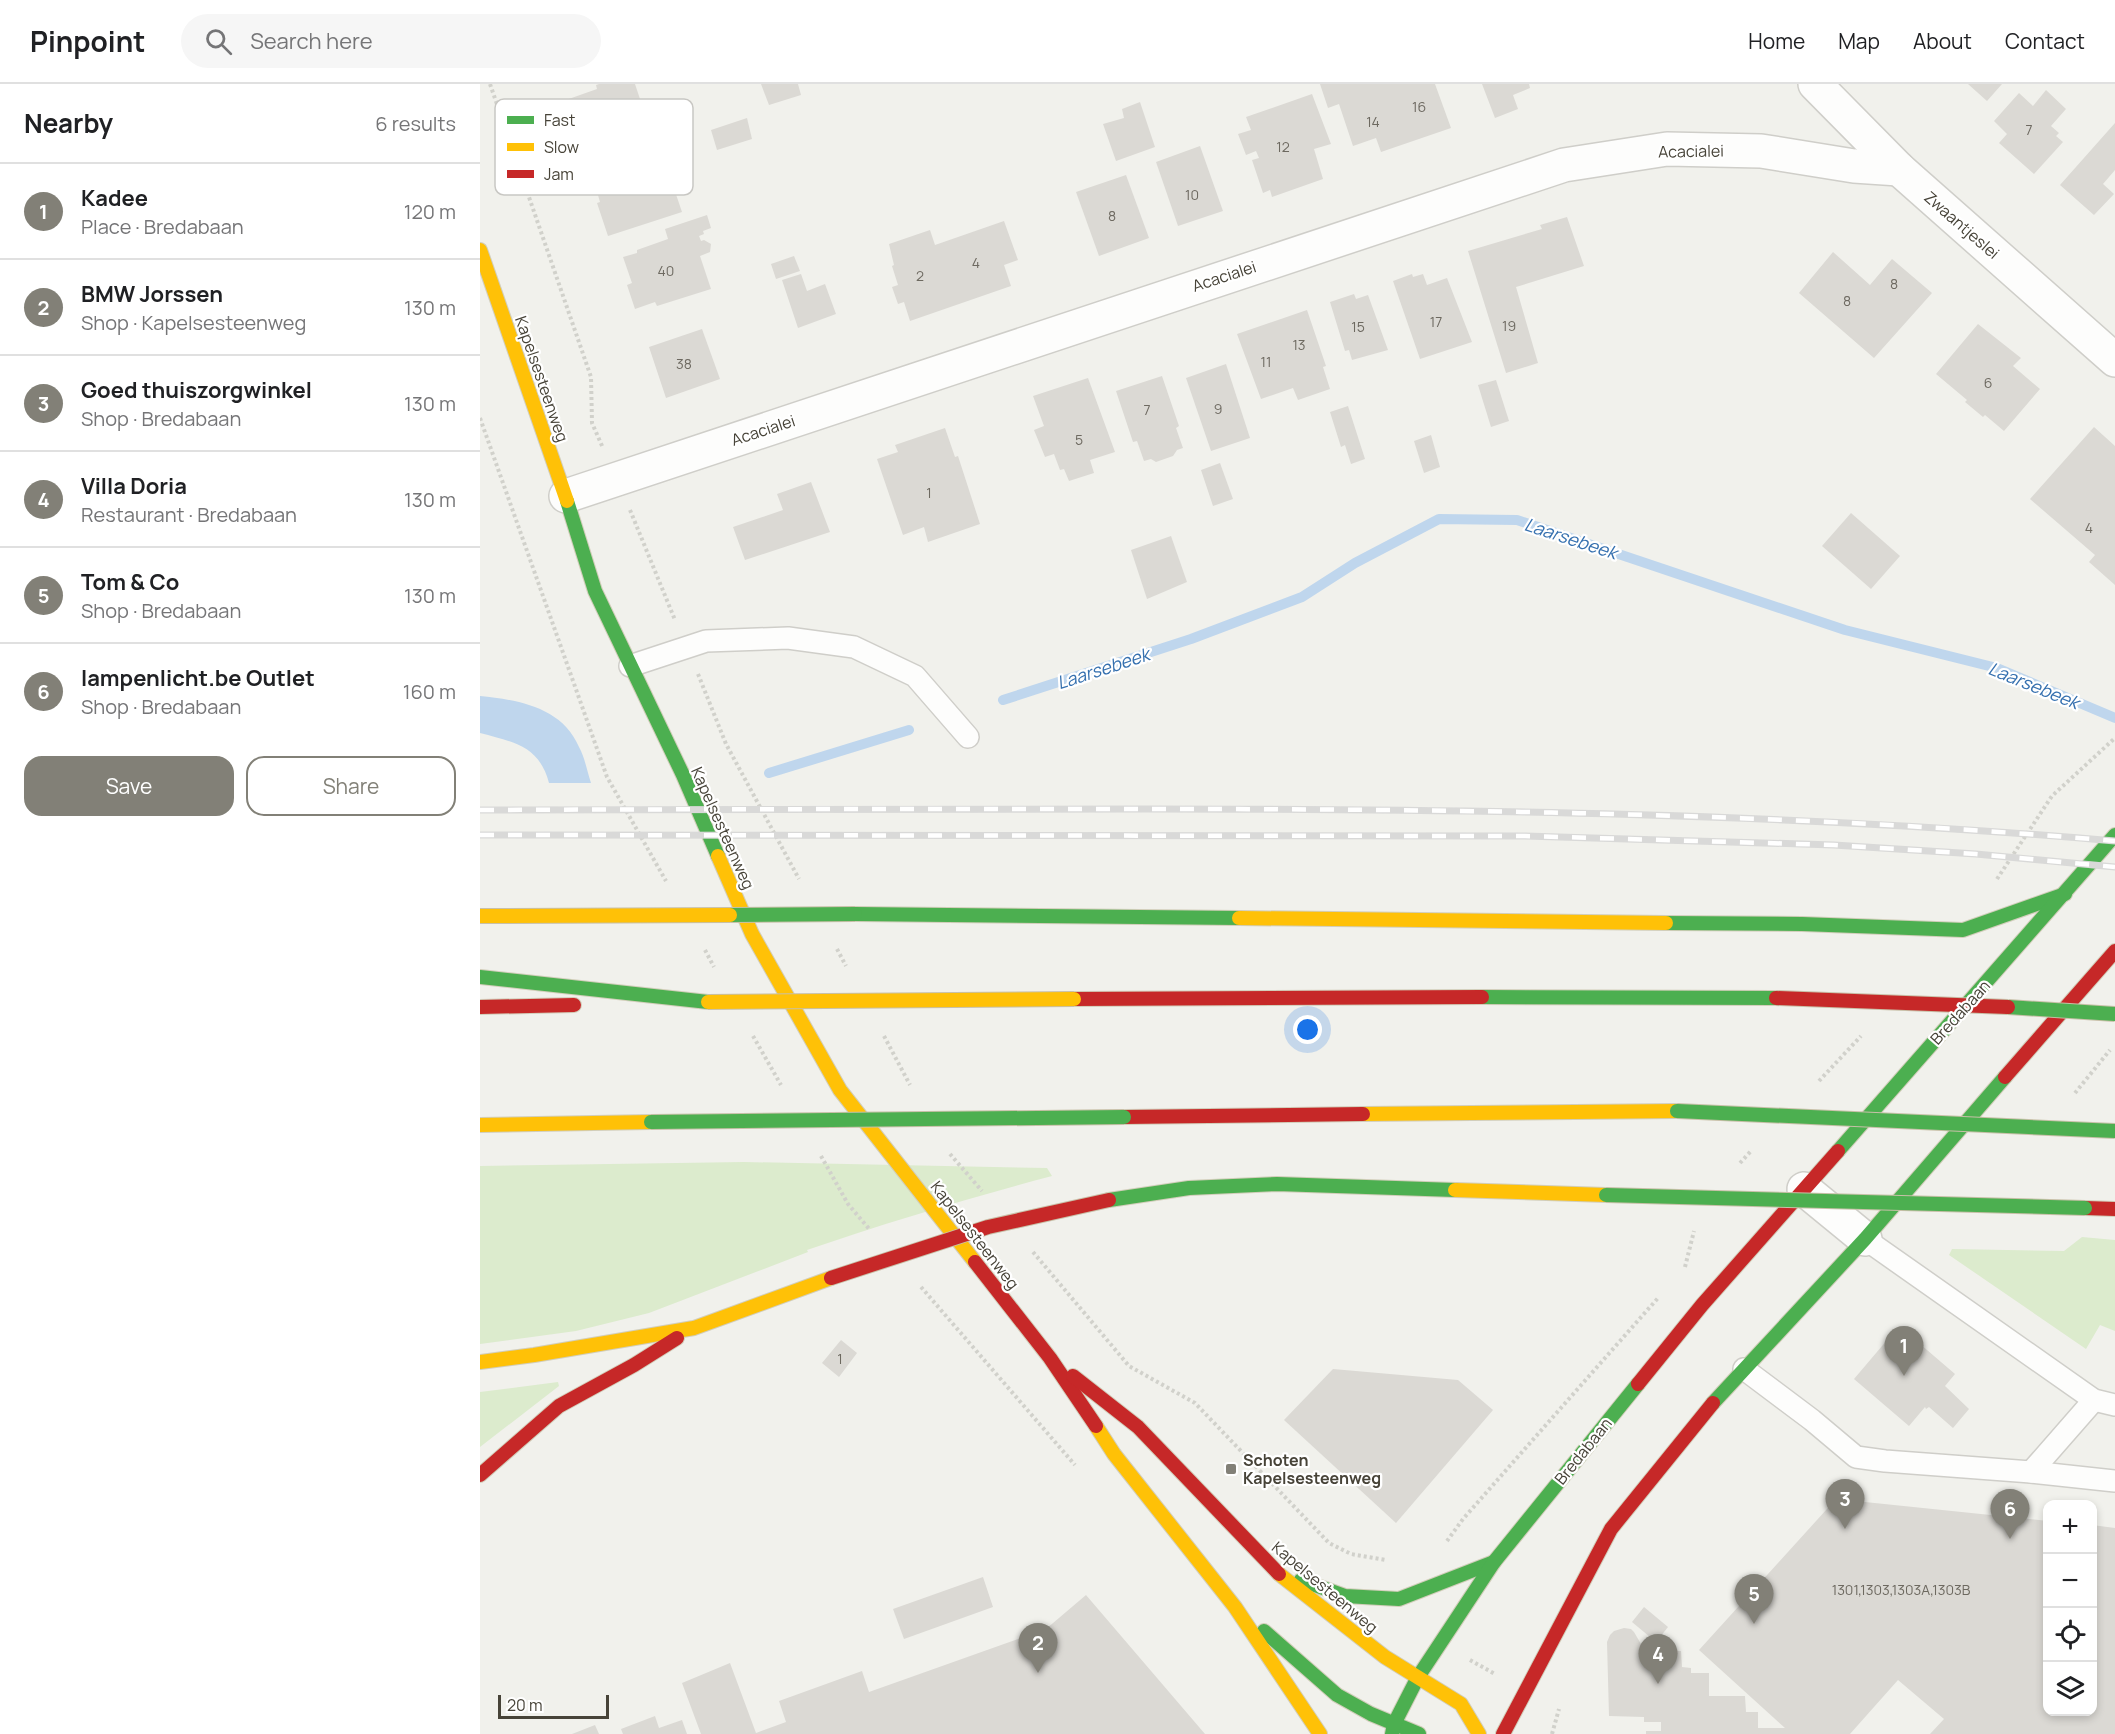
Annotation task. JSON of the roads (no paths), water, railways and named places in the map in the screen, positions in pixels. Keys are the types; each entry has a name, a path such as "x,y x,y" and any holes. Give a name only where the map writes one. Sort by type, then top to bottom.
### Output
{"main road":[{"name":"Kapelsesteenweg","path":"480,249 566,496 595,591 683,775 752,934 840,1090 1050,1358 1114,1454 1235,1607 1320,1734"},
{"name":"Bredabaan","path":"1393,1729 1418,1677 1494,1562 1702,1305 2066,894 2115,835"},
{"path":"480,916 855,914 1802,924 1963,930 2066,894"},
{"path":"1503,1734 1611,1529 1722,1392 1865,1239 2115,951"},
{"path":"480,977 708,1002"},
{"path":"480,1006 1386,997 1776,998 1956,1004 2115,1014"},
{"path":"480,1125 1677,1111 2115,1131"},
{"path":"480,1362 694,1328 831,1278 988,1227 1109,1200 1189,1188 1277,1184 2115,1209"},
{"path":"480,1475 559,1406 634,1365 694,1328"},
{"name":"Kapelsesteenweg","path":"1050,1358 1138,1427 1275,1571 1385,1657 1461,1704 1479,1734"},
{"path":"1275,1571 1345,1596 1399,1599 1494,1562"},
{"name":"Kapelsesteenweg","path":"1235,1607 1292,1654 1328,1688 1393,1729 1419,1734"}],"street":[{"name":"Zwaantjeslei","path":"1815,84 1899,169 2115,360"},
{"name":"Acacialei","path":"566,496 1564,165 1667,149 1761,151 1854,166 1899,169"},
{"path":"1803,1189 1865,1239"}],"lane":[{"path":"630,666 706,641 788,638 854,647 915,676 968,737"},
{"path":"1865,1239 2094,1400 2115,1405"},
{"path":"1744,1369 1812,1420 1856,1457 2115,1480"},
{"path":"2031,1472 2094,1400"}],"water":[{"path":"480,696 524,703 550,714 562,723 571,733 581,751 591,783 549,783 539,760 523,747 480,733"}],"waterway":[{"name":"Laarsebeek","path":"1003,700 1191,639 1302,597 1355,563 1439,519 1517,520 1845,630 1997,668 2115,718"},
{"name":"Laarsebeek","path":"769,773 909,730"}],"railway":[{"path":"480,810 1146,809 1631,814 1873,824 2115,841"},
{"path":"480,835 1525,836 1834,845 1976,854 2115,867"}],"place":[{"name":"Kadee","path":"1904,1376"},
{"name":"Schoten Kapelsesteenweg","path":"1231,1469"},
{"name":"Goed thuiszorgwinkel","path":"1845,1529"},
{"name":"lampenlicht.be Outlet","path":"2010,1539"},
{"name":"Tom & Co","path":"1754,1624"},
{"name":"BMW Jorssen","path":"1038,1673"},
{"name":"Villa Doria","path":"1658,1684"}]}
